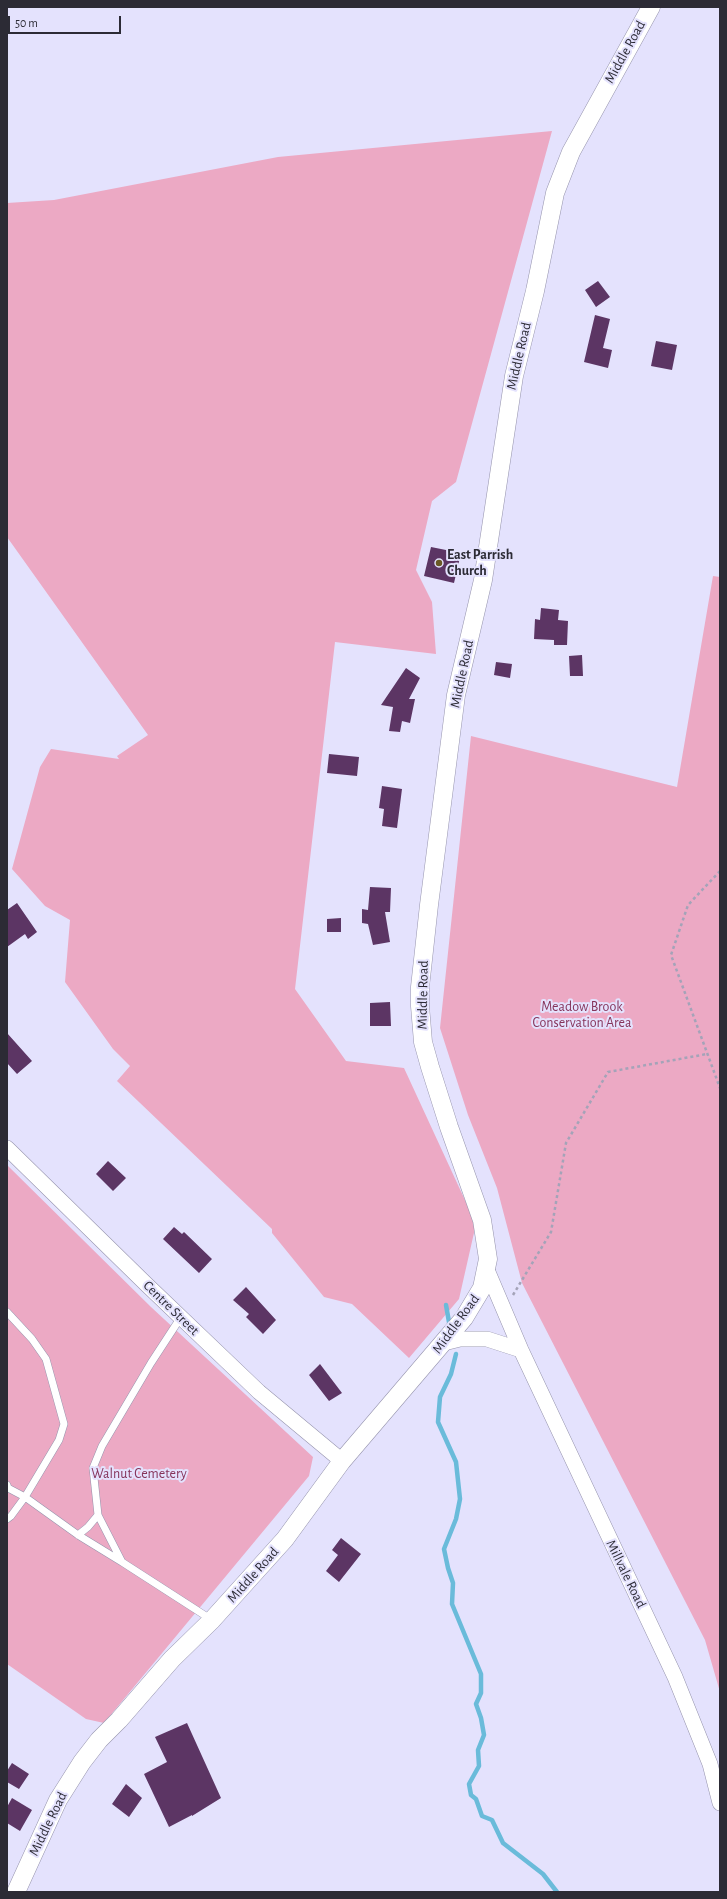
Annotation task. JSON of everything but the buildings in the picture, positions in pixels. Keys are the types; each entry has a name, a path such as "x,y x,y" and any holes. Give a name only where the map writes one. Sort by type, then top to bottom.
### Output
{"street":[{"name":"Middle Road","path":"16,1892 58,1800 82,1762 99,1740 172,1659 212,1620 285,1539 342,1461 444,1343 474,1304 482,1288 487,1270 488,1248 482,1220 449,1127 430,1067 423,1042 420,1006 420,987 429,905 456,695 483,580 514,376 535,291 556,193 570,152 651,7"},
{"name":"Centre Street","path":"7,1148 259,1392 342,1461"},
{"name":"Millvale Road","path":"487,1270 521,1350 675,1677 710,1764 720,1803"},
{"path":"444,1343 460,1339 487,1339 521,1350"}],"lane":[{"path":"7,1312 32,1339 46,1360 64,1424 59,1440 25,1497 7,1519"},
{"path":"122,1562 98,1514 93,1468 102,1446 151,1362 181,1317"},
{"path":"7,1485 8,1488 25,1497 78,1535 212,1620"},
{"path":"78,1535 88,1527 98,1514"}],"path":[{"path":"720,871 688,905 671,956 720,1088"},
{"path":"504,1309 551,1232 566,1143 608,1072 707,1054"}],"green space":[{"path":"552,131 456,482 432,501 416,570 432,602 436,654 335,642 295,989 346,1061 404,1068 476,1224 459,1299 409,1358 352,1304 324,1297 272,1233 272,1229 117,1081 130,1066 113,1049 65,982 70,920 45,906 12,869 40,767 51,749 119,759 117,756 148,735 7,537 7,203 54,200 278,157"},
{"name":"Meadow Brook Conservation Area","path":"713,576 720,577 720,1692 705,1640 522,1283 497,1188 468,1115 440,1028 471,736 677,787"},
{"name":"Walnut Cemetery","path":"7,1165 151,1307 313,1457 309,1476 104,1723 86,1719 7,1664"}],"waterway":[{"path":"446,1305 449,1322"},
{"path":"456,1354 451,1374 440,1397 438,1422 456,1462 460,1499 456,1519 444,1549 453,1583 452,1604 481,1674 481,1693 476,1704 481,1718 484,1735 478,1750 479,1766 469,1784 471,1795 476,1799 482,1816 492,1820 503,1843 543,1874 557,1892"}],"place":[{"name":"East Parrish Church","path":"439,563"}]}
